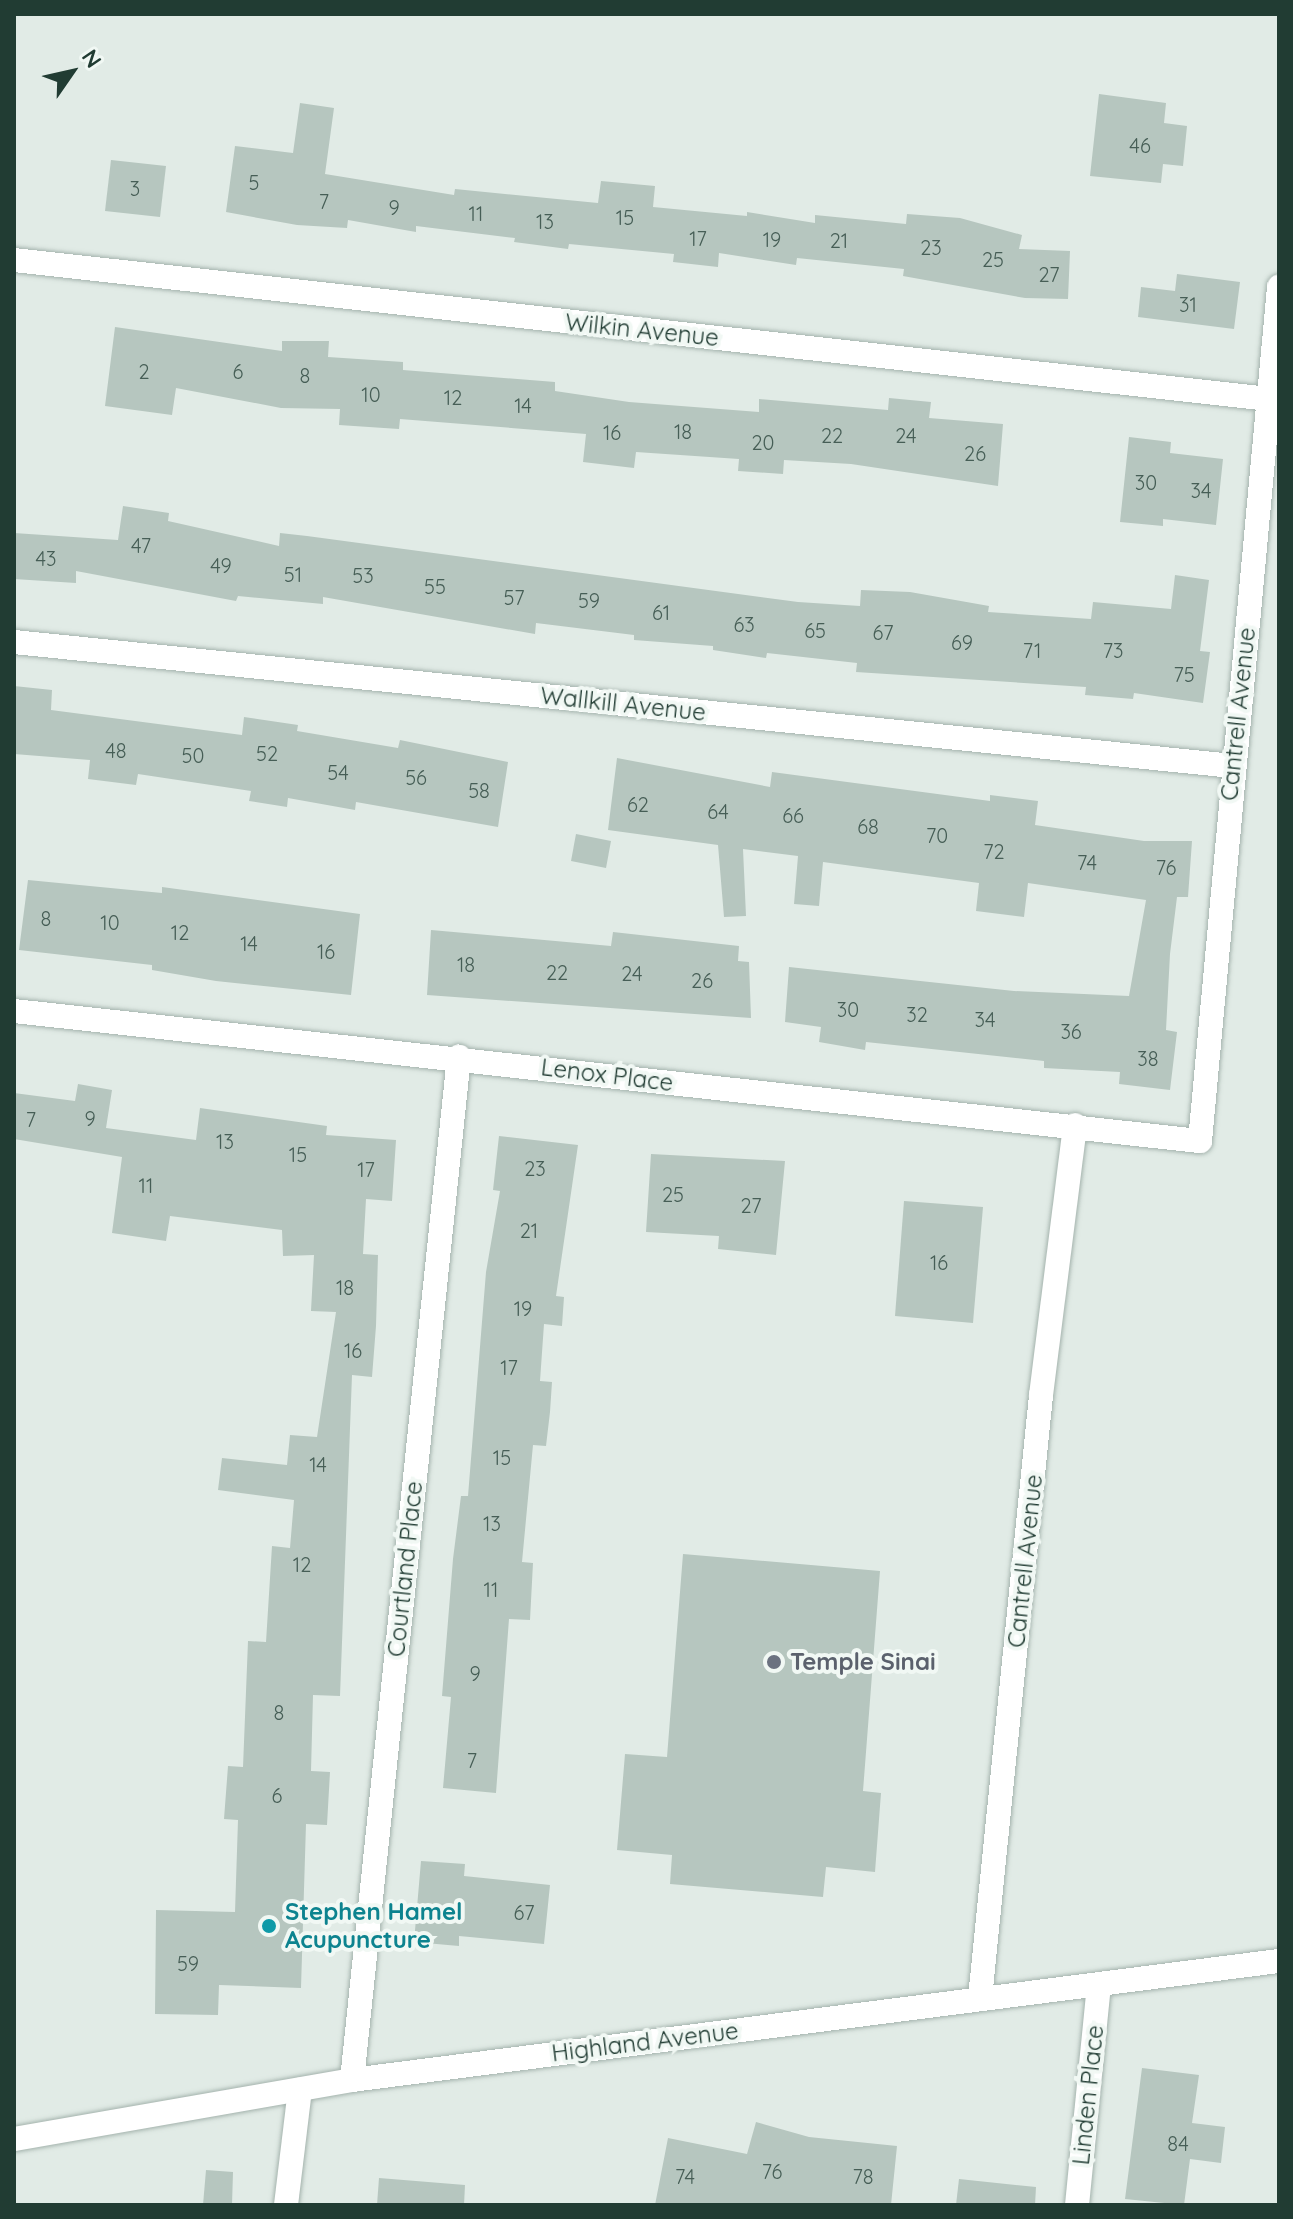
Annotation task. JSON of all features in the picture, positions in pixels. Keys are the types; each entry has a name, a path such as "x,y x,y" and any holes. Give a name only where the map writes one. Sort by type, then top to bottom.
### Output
{"street":[{"name":"Wilkin Avenue","path":"14,260 1269,399"},
{"name":"Cantrell Avenue","path":"1200,1141 1232,766 1279,287"},
{"name":"Wallkill Avenue","path":"14,642 1232,766"},
{"name":"Lenox Place","path":"14,1011 459,1057 1200,1141"},
{"name":"Courtland Place","path":"352,2080 459,1057"},
{"name":"Cantrell Avenue","path":"980,1998 1041,1395 1075,1125"},
{"name":"Highland Avenue","path":"14,2139 352,2080 1279,1961"},
{"name":"Linden Place","path":"1077,2205 1099,1986"},
{"path":"286,2205 300,2090"}],"building":[{"path":"1099,94 1166,103 1164,123 1187,126 1183,166 1163,164 1161,183 1090,176"},
{"path":"300,103 334,108 325,174 454,195 455,189 598,203 601,181 655,186 653,207 747,216 747,212 815,223 815,215 906,224 907,214 960,218 1022,235 1019,249 1070,251 1068,299 1025,298 903,276 904,269 797,258 796,265 719,253 718,267 673,262 674,254 569,244 568,249 514,242 515,238 416,226 416,232 348,220 347,228 297,225 226,212 235,146 293,153"},
{"path":"111,160 166,166 160,217 105,211"},
{"path":"1177,274 1240,282 1234,329 1138,317 1141,287 1175,291"},
{"path":"115,327 282,351 282,341 329,341 328,357 403,362 403,370 555,382 555,391 629,402 759,412 759,399 888,410 889,398 931,402 929,418 1003,424 998,486 851,464 784,460 783,474 738,471 739,459 636,452 634,468 583,462 586,434 400,419 399,429 339,425 340,409 281,408 176,388 172,415 105,406"},
{"path":"1129,437 1171,442 1170,453 1223,459 1216,525 1163,519 1163,526 1120,522"},
{"path":"123,506 169,513 168,521 279,546 280,533 798,602 860,606 861,590 910,592 989,606 988,612 1091,619 1093,602 1171,609 1175,575 1209,580 1200,651 1210,652 1203,703 1134,693 1133,699 1085,695 1086,687 856,672 857,663 767,653 766,658 713,650 713,646 634,640 634,635 536,623 535,634 323,597 323,604 238,596 236,601 76,571 76,583 14,579 14,533 118,540"},
{"path":"14,686 52,690 51,710 242,735 244,717 298,725 297,731 398,748 400,740 508,762 498,827 356,802 355,810 288,798 287,807 249,801 251,791 138,774 136,785 88,779 90,760 14,754"},
{"path":"617,758 770,787 772,772 990,801 990,795 1038,801 1035,825 1144,841 1192,841 1188,897 1177,897 1170,954 1166,1030 1177,1032 1170,1090 1119,1084 1120,1072 1044,1068 1044,1061 866,1042 865,1050 819,1042 821,1027 785,1022 789,967 1014,991 1129,996 1146,900 1028,883 1024,917 976,911 979,883 823,862 819,906 794,904 798,856 743,849 746,916 724,917 718,845 608,830"},
{"path":"576,834 611,841 606,868 571,861"},
{"path":"28,880 162,893 162,887 360,914 351,995 216,981 152,970 152,965 19,950"},
{"path":"431,930 611,946 613,932 739,946 738,961 749,962 751,1018 427,995"},
{"path":"78,1084 112,1090 106,1128 196,1140 200,1108 327,1126 326,1135 396,1140 392,1201 366,1199 363,1254 378,1255 372,1377 352,1375 340,1696 313,1695 311,1771 330,1772 327,1825 306,1824 301,1988 219,1985 218,2015 155,2014 156,1910 235,1912 238,1820 224,1819 228,1766 243,1767 248,1641 266,1642 272,1546 290,1548 294,1500 218,1490 222,1458 287,1465 290,1435 317,1437 336,1312 311,1311 314,1255 283,1256 282,1230 170,1216 166,1241 112,1233 122,1157 14,1139 14,1093 75,1101"},
{"path":"499,1136 578,1145 556,1296 564,1297 562,1326 544,1324 540,1381 552,1382 550,1412 546,1446 533,1445 522,1562 533,1563 530,1620 509,1619 496,1793 443,1788 451,1697 442,1696 453,1559 461,1496 468,1496 486,1272 500,1191 493,1190"},
{"path":"651,1154 785,1161 776,1255 718,1249 719,1236 646,1232"},
{"path":"904,1201 983,1207 973,1323 895,1316"},
{"name":"Temple Sinai","path":"683,1554 880,1571 863,1791 881,1793 875,1872 826,1867 823,1897 670,1884 672,1855 617,1850 625,1754 667,1757"},
{"path":"421,1861 465,1864 464,1876 550,1885 544,1944 459,1936 459,1946 414,1942"},
{"path":"1142,2068 1199,2075 1192,2123 1225,2127 1221,2163 1190,2159 1184,2205 1125,2199"},
{"path":"756,2122 809,2137 897,2146 891,2205 655,2205 668,2138 747,2154"},
{"path":"206,2170 233,2172 232,2205 203,2205"},
{"path":"379,2178 465,2185 464,2205 377,2205"},
{"path":"959,2179 1036,2187 1035,2205 956,2205"}],"place":[{"name":"Temple Sinai","path":"774,1662"},
{"name":"Stephen Hamel Acupuncture","path":"269,1926"}]}
